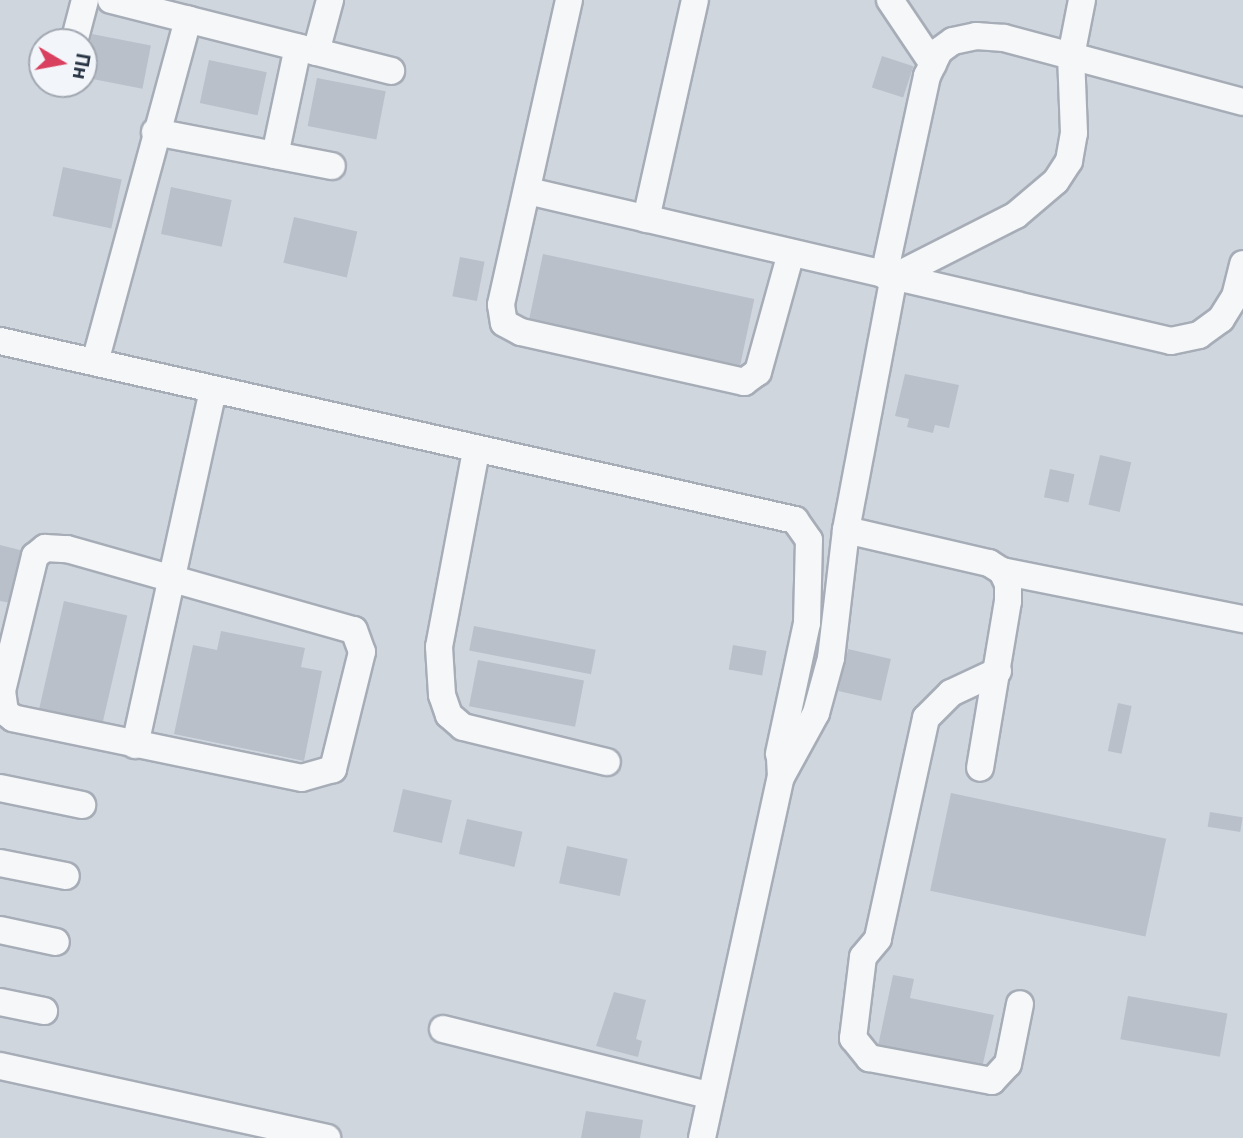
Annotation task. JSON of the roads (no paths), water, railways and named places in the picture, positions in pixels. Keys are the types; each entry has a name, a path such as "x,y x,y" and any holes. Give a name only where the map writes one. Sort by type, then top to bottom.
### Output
{"lane":[{"path":"78,28 85,0"},
{"path":"111,0 391,71"},
{"path":"275,155 307,50 330,0"},
{"path":"569,0 501,305 504,323 521,332 744,382 758,372 792,253"},
{"path":"646,219 695,0"},
{"path":"890,0 933,64"},
{"path":"889,276 1016,215 1056,181 1069,161 1074,133 1071,56 1082,0"},
{"path":"95,362 155,132 188,19"},
{"path":"780,766 816,713 828,669 846,530 889,276 933,64 939,51 953,41 976,36 1004,38 1243,102"},
{"path":"155,132 332,166"},
{"path":"528,191 1171,341 1199,334 1221,319 1235,297 1243,264"},
{"path":"0,341 476,451 783,514 803,528 809,540 807,624 702,1138"},
{"path":"135,745 213,390"},
{"path":"476,451 439,647 442,695 449,715 463,727 607,762"},
{"path":"846,530 989,563 1002,571 1243,619"},
{"path":"67,549 346,625 359,635 362,652 337,758 328,774 302,778 135,745 19,722 5,712 2,691 38,552 67,549"},
{"path":"980,768 998,671 1008,584 1002,571"},
{"path":"998,671 951,693 926,718 878,939 863,957 853,1038 869,1058 992,1081 1008,1064 1020,1004"},
{"path":"0,788 82,805"},
{"path":"0,863 66,876"},
{"path":"0,930 56,942"},
{"path":"0,1002 44,1011"},
{"path":"443,1030 711,1096"},
{"path":"0,1066 327,1138"}]}
